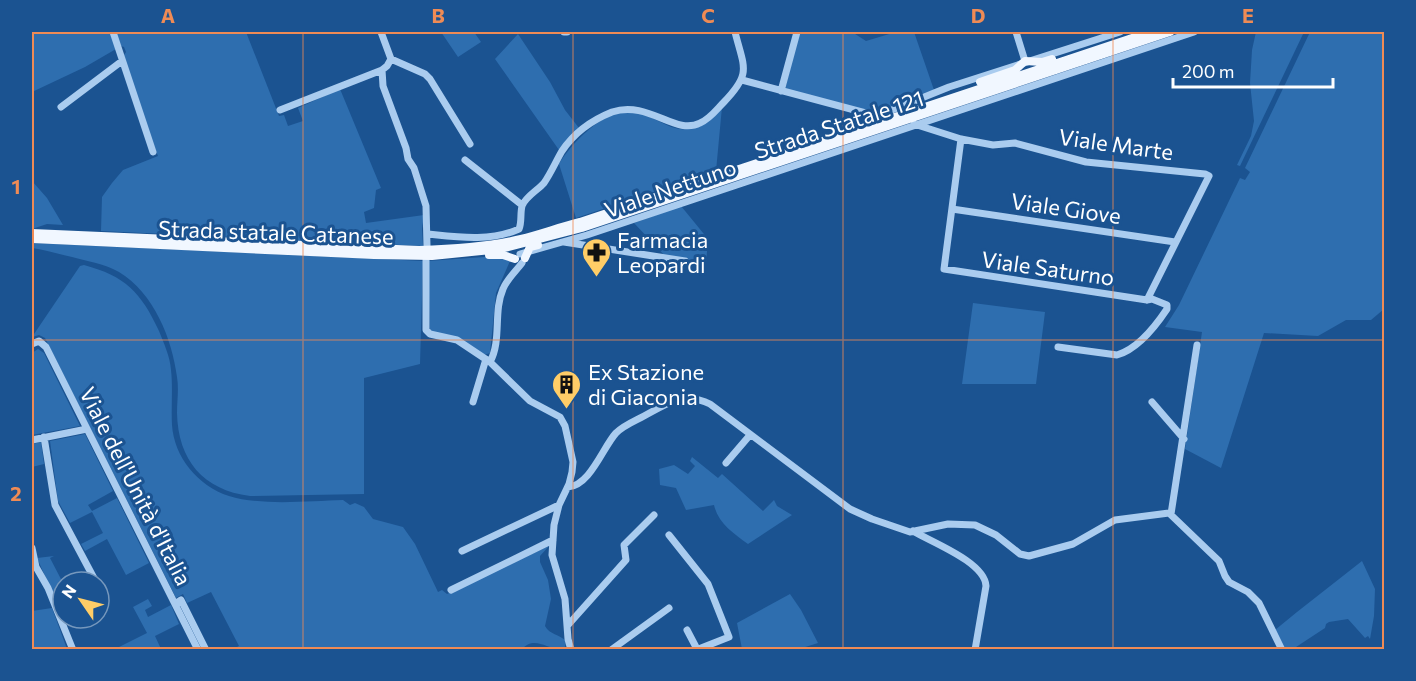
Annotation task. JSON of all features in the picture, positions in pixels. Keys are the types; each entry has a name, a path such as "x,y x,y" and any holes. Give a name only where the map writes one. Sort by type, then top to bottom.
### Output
{"main road":[{"name":"Strada Statale 121","path":"522,254 580,222 1150,32"},
{"name":"Strada Statale 121","path":"522,254 582,228 1170,32"},
{"path":"941,102 954,92 1015,70 1025,61 1042,62 1074,52 1090,51"},
{"name":"Strada statale Catanese","path":"32,233 419,250 468,247 522,254"},
{"name":"Strada statale Catanese","path":"32,239 374,255 522,254"},
{"path":"450,255 468,258 522,254"}],"street":[{"path":"112,32 153,152"},
{"path":"381,32 391,59 425,74 430,79 470,144"},
{"path":"427,234 473,238 519,229 522,206 543,184 568,143 590,123 616,111 637,109 677,125 694,126 707,119 742,80 744,68 735,32"},
{"path":"781,91 797,32"},
{"path":"1016,32 1025,61"},
{"path":"742,80 877,116 949,87 1120,32"},
{"name":"Viale Nettuno","path":"522,254 1194,32"},
{"path":"280,110 381,70 391,59"},
{"path":"60,107 122,61"},
{"path":"381,70 383,86 426,206 427,246"},
{"name":"Viale Marte","path":"914,124 961,139 993,146 1016,143 1086,162 1205,174 1209,176 1175,242"},
{"path":"952,209 961,139"},
{"path":"465,160 522,206"},
{"name":"Viale Giove","path":"952,209 1175,242"},
{"name":"Viale Saturno","path":"952,209 944,269 1147,300"},
{"path":"564,242 685,261"},
{"path":"1147,300 1175,242"},
{"path":"473,402 488,361 495,354 499,299 503,287 522,254"},
{"path":"426,260 426,330 430,334 457,340 488,361 530,401 561,418 565,426 573,462 568,488 559,505 552,555 565,599 572,650"},
{"path":"1058,346 1117,355 1124,353 1150,331 1167,309 1165,304 1152,299 1147,300"},
{"name":"Viale dell'Unità d'Italia","path":"35,342 46,346 198,650"},
{"path":"1171,514 1197,345"},
{"path":"568,488 578,485 601,457 617,432 671,400 698,399 850,508 872,519 913,531 966,560 984,576 986,586 975,650"},
{"path":"1152,402 1184,439"},
{"path":"32,440 87,429"},
{"path":"726,463 750,435"},
{"path":"44,437 55,505 90,570"},
{"path":"462,551 559,505"},
{"path":"913,531 948,524 975,525 996,535 1020,554 1029,555 1073,544 1115,520 1169,513 1219,561 1229,582 1248,592 1264,609 1282,650"},
{"path":"568,625 626,560 624,546 654,515"},
{"path":"669,535 708,584 729,637 696,649 687,630"},
{"path":"451,590 553,540"},
{"path":"32,548 36,567 51,594"},
{"path":"175,603 181,600 206,650"},
{"path":"610,650 669,608"},
{"path":"66,630 72,650"}],"shaded area":[{"path":"32,32 110,32 116,49 85,67 32,92"},
{"path":"119,32 246,32 279,116 284,115 288,126 303,121 298,108 340,89 381,188 376,190 374,208 364,212 366,223 424,215 423,246 101,231 102,197 112,183 123,170 158,156 132,89 124,55 126,52 116,34"},
{"path":"441,32 474,32 481,42 458,57"},
{"path":"799,32 852,32 866,41 896,32 914,32 934,90 877,114 785,90"},
{"path":"1256,32 1304,32 1240,166 1237,165 1251,136 1254,121 1250,83 1252,50"},
{"path":"1310,32 1384,32 1384,309 1371,320 1346,320 1318,336 1264,333 1221,468 1185,449 1202,332 1165,327 1179,305 1240,178 1245,180 1250,172 1245,168"},
{"path":"518,34 550,82 565,110 579,128 559,150 495,59"},
{"path":"722,107 716,171 576,218 559,164 573,145 592,127 614,114 637,112 674,128 686,129"},
{"path":"32,181 47,198 63,225 47,224 32,229"},
{"path":"681,206 708,239 706,264 666,257 634,223"},
{"path":"32,243 423,261 420,364 364,378 364,494 250,496 233,493 207,479 196,470 182,445 178,430 178,386 175,362 166,333 151,304 131,281 119,272 96,263 32,248"},
{"path":"498,256 510,261 496,293 490,353 484,355 430,330 428,261"},
{"path":"84,265 121,280 138,296 152,317 165,345 170,365 172,425 177,448 198,478 218,491 241,499 285,502 343,500 350,505 355,503 364,507 373,519 403,527 415,544 438,592 442,590 447,594 549,546 540,556 540,562 548,580 551,599 545,626 566,641 565,648 559,649 532,643 521,650 233,649 239,646 211,592 187,603 183,594 176,598 45,338 39,335 32,337 80,266"},
{"path":"973,303 1045,312 1036,384 962,384"},
{"path":"38,349 44,353 80,426 32,435 32,353"},
{"path":"85,434 113,491 88,505 92,511 117,498 149,563 126,575 107,539 85,551 81,544 103,533 92,512 70,523 58,501 50,441"},
{"path":"41,442 44,464 32,467 32,444"},
{"path":"692,457 718,478 722,474 763,511 774,500 777,506 792,515 748,544 723,522 714,505 686,510 676,488 660,485 659,469 674,465 688,474 695,466 690,461"},
{"path":"54,556 50,558 56,570 51,570 51,589 37,558"},
{"path":"1362,561 1375,589 1370,639 1368,636 1365,638 1348,619 1329,622 1325,628 1293,649 1284,649 1275,630"},
{"path":"790,594 818,643 799,649 742,649 737,623"},
{"path":"148,599 152,606 145,610 148,617 171,605 179,624 155,636 161,649 115,649 147,633 133,607"},
{"path":"51,608 51,630 60,630 67,649 32,649 32,611"}],"place":[{"name":"Farmacia Leopardi","path":"596,278"},
{"name":"Ex Stazione di Giaconia","path":"567,410"}]}
